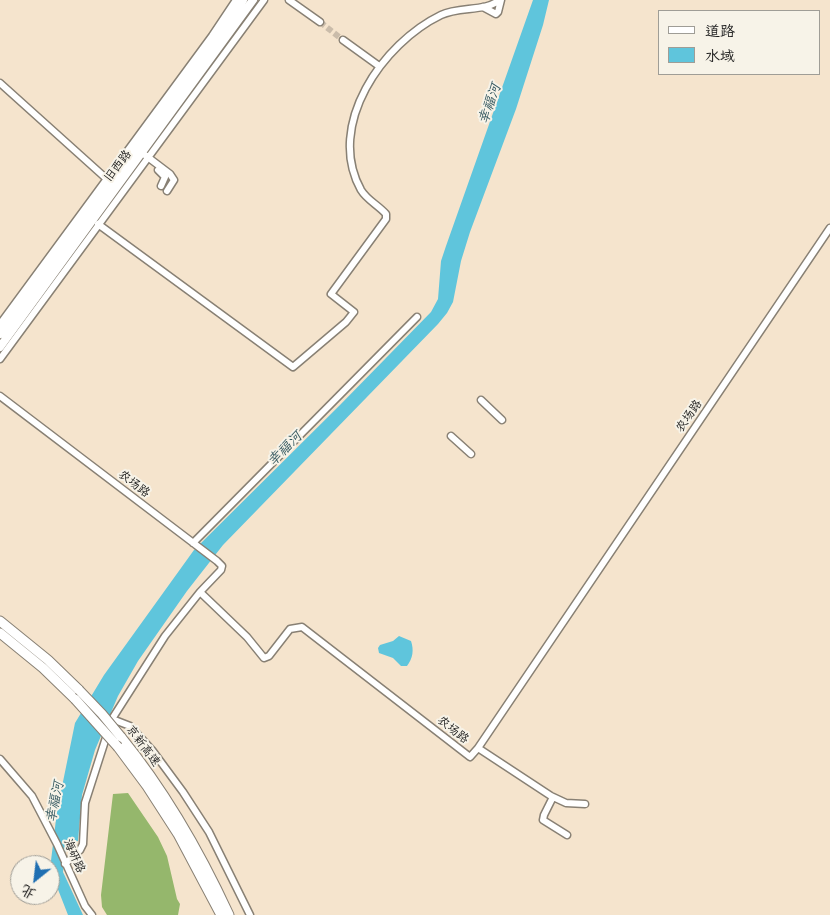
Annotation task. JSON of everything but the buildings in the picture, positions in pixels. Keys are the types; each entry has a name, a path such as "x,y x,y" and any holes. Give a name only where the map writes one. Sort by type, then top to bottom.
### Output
{"highway":[{"name":"京新高速","path":"0,621 48,660 102,714 121,737 156,783 186,832 212,878 229,915"},
{"name":"京新高速","path":"0,632 43,668 75,699 118,747 147,786 178,834 220,915"},
{"path":"178,834 184,854 214,915"}],"main road":[{"name":"旧西路","path":"138,152 243,0"},
{"name":"旧西路","path":"0,334 111,182 138,152 253,0"},
{"name":"旧西路","path":"0,347 111,182"}],"street":[{"path":"0,359 98,224 138,152 236,0"},
{"path":"0,324 111,182 264,0"},
{"path":"289,0 320,22"},
{"path":"98,224 293,367 346,322 354,312 331,294 386,219 386,214 365,196 353,170 350,156 350,134 354,119 379,66 403,40 431,20 451,10 483,8 500,0"},
{"path":"343,40 379,66"},
{"path":"0,83 111,182"},
{"path":"138,152 163,174 164,180 160,186"},
{"path":"138,152 170,174 174,180 167,191"},
{"name":"农场路","path":"0,396 217,560 222,566 221,570 200,592 247,637 264,658 269,656 290,629 302,627 470,757 478,748 564,618 600,568 830,228"},
{"path":"194,544 417,317"},
{"path":"481,400 502,420"},
{"path":"451,436 471,454"},
{"path":"64,861 80,850 83,844 85,803 112,719 165,636 200,592"},
{"path":"112,719 130,726 152,750 183,792 209,832 250,915"},
{"path":"478,748 553,797 566,802 584,804"},
{"name":"海研路","path":"0,759 32,796 57,844 85,906 92,915"},
{"path":"553,797 544,815 544,820 567,835"}],"green space":[{"path":"128,793 158,837 167,856 177,899 180,904 178,915 107,915 102,907 101,895 113,794"}],"water":[{"path":"533,0 549,0 543,25 516,109 470,232 461,261 453,302 447,313 223,545 187,591 138,661 118,696 95,750 82,795 78,841 66,845 63,872 83,915 68,915 60,895 60,855 52,855 57,811 75,723 104,675 194,550 431,312 438,299 441,261"},
{"path":"399,636 411,641 412,644 412,657 407,666 401,666 393,658 379,653 378,648 380,645 393,641"}],"tunnel":[{"path":"320,22 343,40"}],"water label":[{"name":"幸福河","path":"490,104"},
{"name":"幸福河","path":"285,449"},
{"name":"幸福河","path":"55,802"}]}
